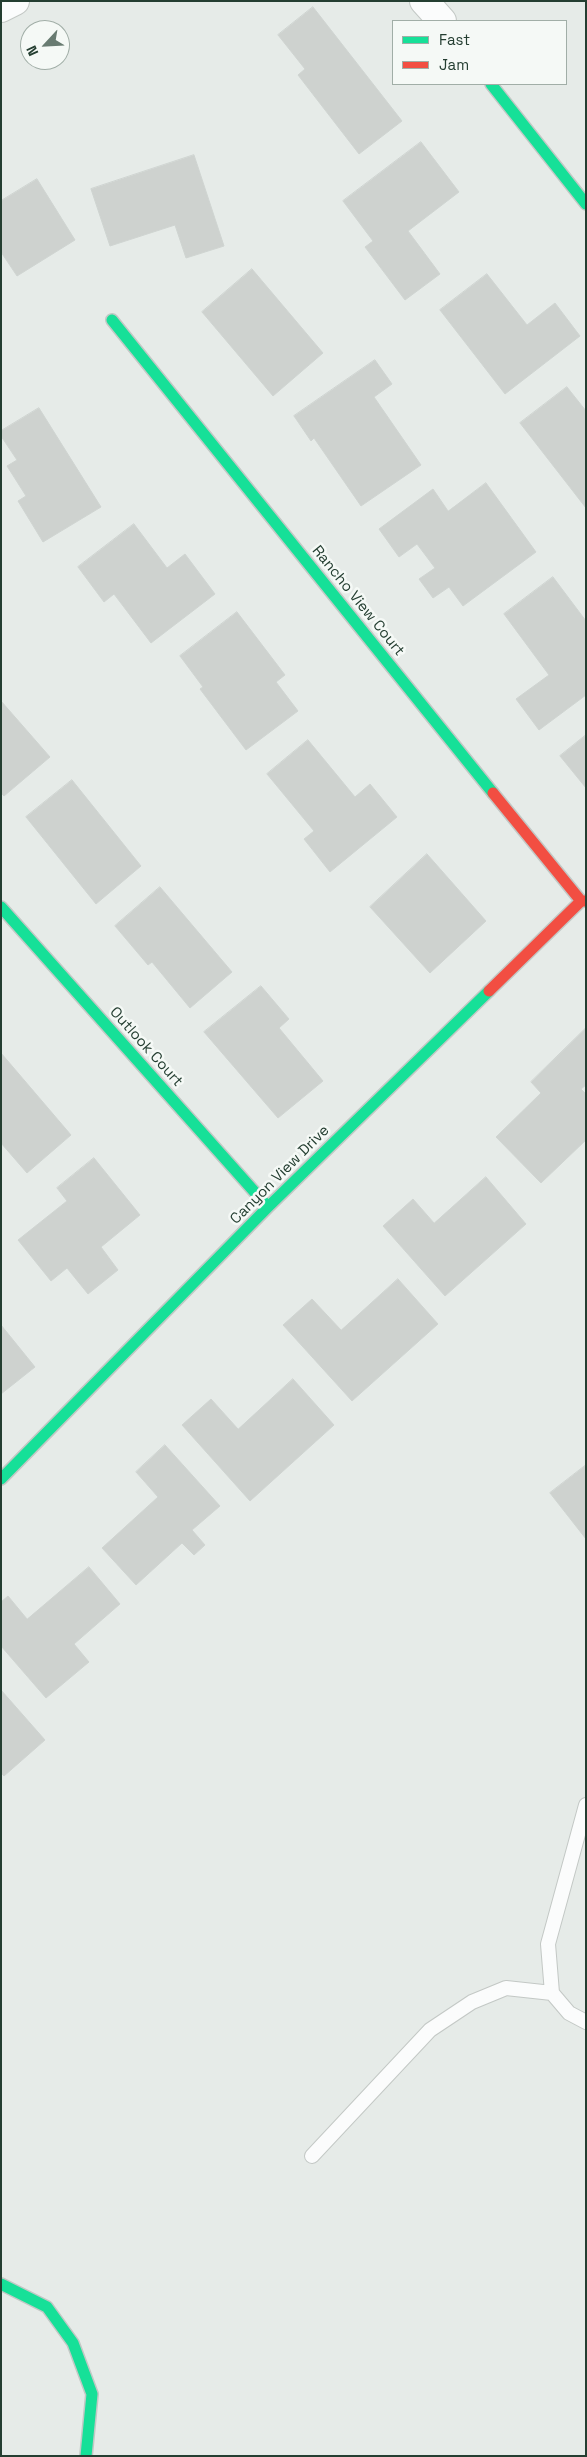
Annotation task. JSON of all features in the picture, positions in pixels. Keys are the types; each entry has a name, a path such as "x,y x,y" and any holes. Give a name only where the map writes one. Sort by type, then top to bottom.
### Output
{"street":[{"path":"1,8 15,1"},
{"path":"424,1 441,20"},
{"path":"492,85 586,204"},
{"name":"Rancho View Court","path":"112,320 583,901"},
{"name":"Canyon View Drive","path":"1,1479 268,1207 583,901"},
{"name":"Outlook Court","path":"1,907 268,1207"},
{"path":"1,2284 47,2307 73,2343 92,2394 86,2456"}],"lane":[{"path":"586,1805 548,1944 552,1994 569,2013 586,2022"},
{"path":"312,2156 430,2030 472,2002 506,1988 552,1994"}],"building":[{"path":"313,7 402,121 359,154 298,75 305,69 278,35"},
{"path":"421,142 459,192 408,231 440,274 405,300 365,247 373,241 343,201"},
{"path":"194,155 224,246 186,258 175,225 110,246 91,189"},
{"path":"37,179 75,240 17,276 1,252 1,201"},
{"path":"252,269 323,353 273,396 202,312"},
{"path":"487,274 527,325 555,303 580,336 505,394 440,310"},
{"path":"375,360 392,384 374,397 421,465 361,506 314,438 311,441 294,416"},
{"path":"567,387 586,411 586,508 520,423"},
{"path":"39,408 101,507 43,542 18,501 26,496 7,466 17,460 1,436 1,431"},
{"path":"486,483 536,552 463,606 449,587 433,598 419,579 435,568 417,544 399,557 379,529 433,489 448,511"},
{"path":"134,524 167,568 185,554 215,594 151,643 114,594 104,602 78,567"},
{"path":"553,577 586,621 586,695 539,730 516,699 549,675 504,614"},
{"path":"237,612 285,675 276,682 298,711 246,750 200,689 203,687 180,656"},
{"path":"1,701 50,757 4,796 1,793"},
{"path":"586,735 586,788 560,756"},
{"path":"308,740 355,797 370,784 397,817 330,872 304,839 314,831 267,774"},
{"path":"72,780 141,866 96,904 26,817"},
{"path":"427,854 486,921 430,973 370,907"},
{"path":"160,887 232,972 190,1008 152,962 148,965 115,926"},
{"path":"261,986 289,1019 279,1028 323,1081 278,1118 204,1032"},
{"path":"585,1029 586,1085 581,1089 586,1094 586,1140 541,1183 496,1137 541,1093 531,1082"},
{"path":"1,1053 71,1135 27,1173 1,1143"},
{"path":"94,1158 140,1215 101,1247 118,1270 88,1294 67,1268 51,1281 18,1240 67,1201 57,1188"},
{"path":"486,1177 526,1224 445,1296 383,1226 413,1199 434,1223"},
{"path":"398,1279 438,1324 352,1401 283,1325 312,1299 341,1330"},
{"path":"1,1325 35,1367 1,1394"},
{"path":"293,1379 334,1425 250,1501 182,1425 211,1399 238,1429"},
{"path":"165,1445 220,1506 192,1530 205,1545 194,1555 182,1543 136,1585 102,1548 158,1497 136,1472"},
{"path":"586,1465 586,1539 550,1493"},
{"path":"89,1567 120,1604 74,1644 89,1662 46,1698 1,1646 1,1602 8,1596 27,1619"},
{"path":"1,1690 45,1740 4,1776 1,1773"}],"traffic: fast":[{"path":"492,85 586,204"},
{"path":"112,320 493,793"},
{"path":"1,907 268,1207"},
{"path":"1,1479 268,1207 489,991"},
{"path":"1,2284 47,2307 73,2343 92,2394 86,2456"}],"traffic: jam":[{"path":"493,793 581,901"},
{"path":"489,991 581,901 586,901"}]}
